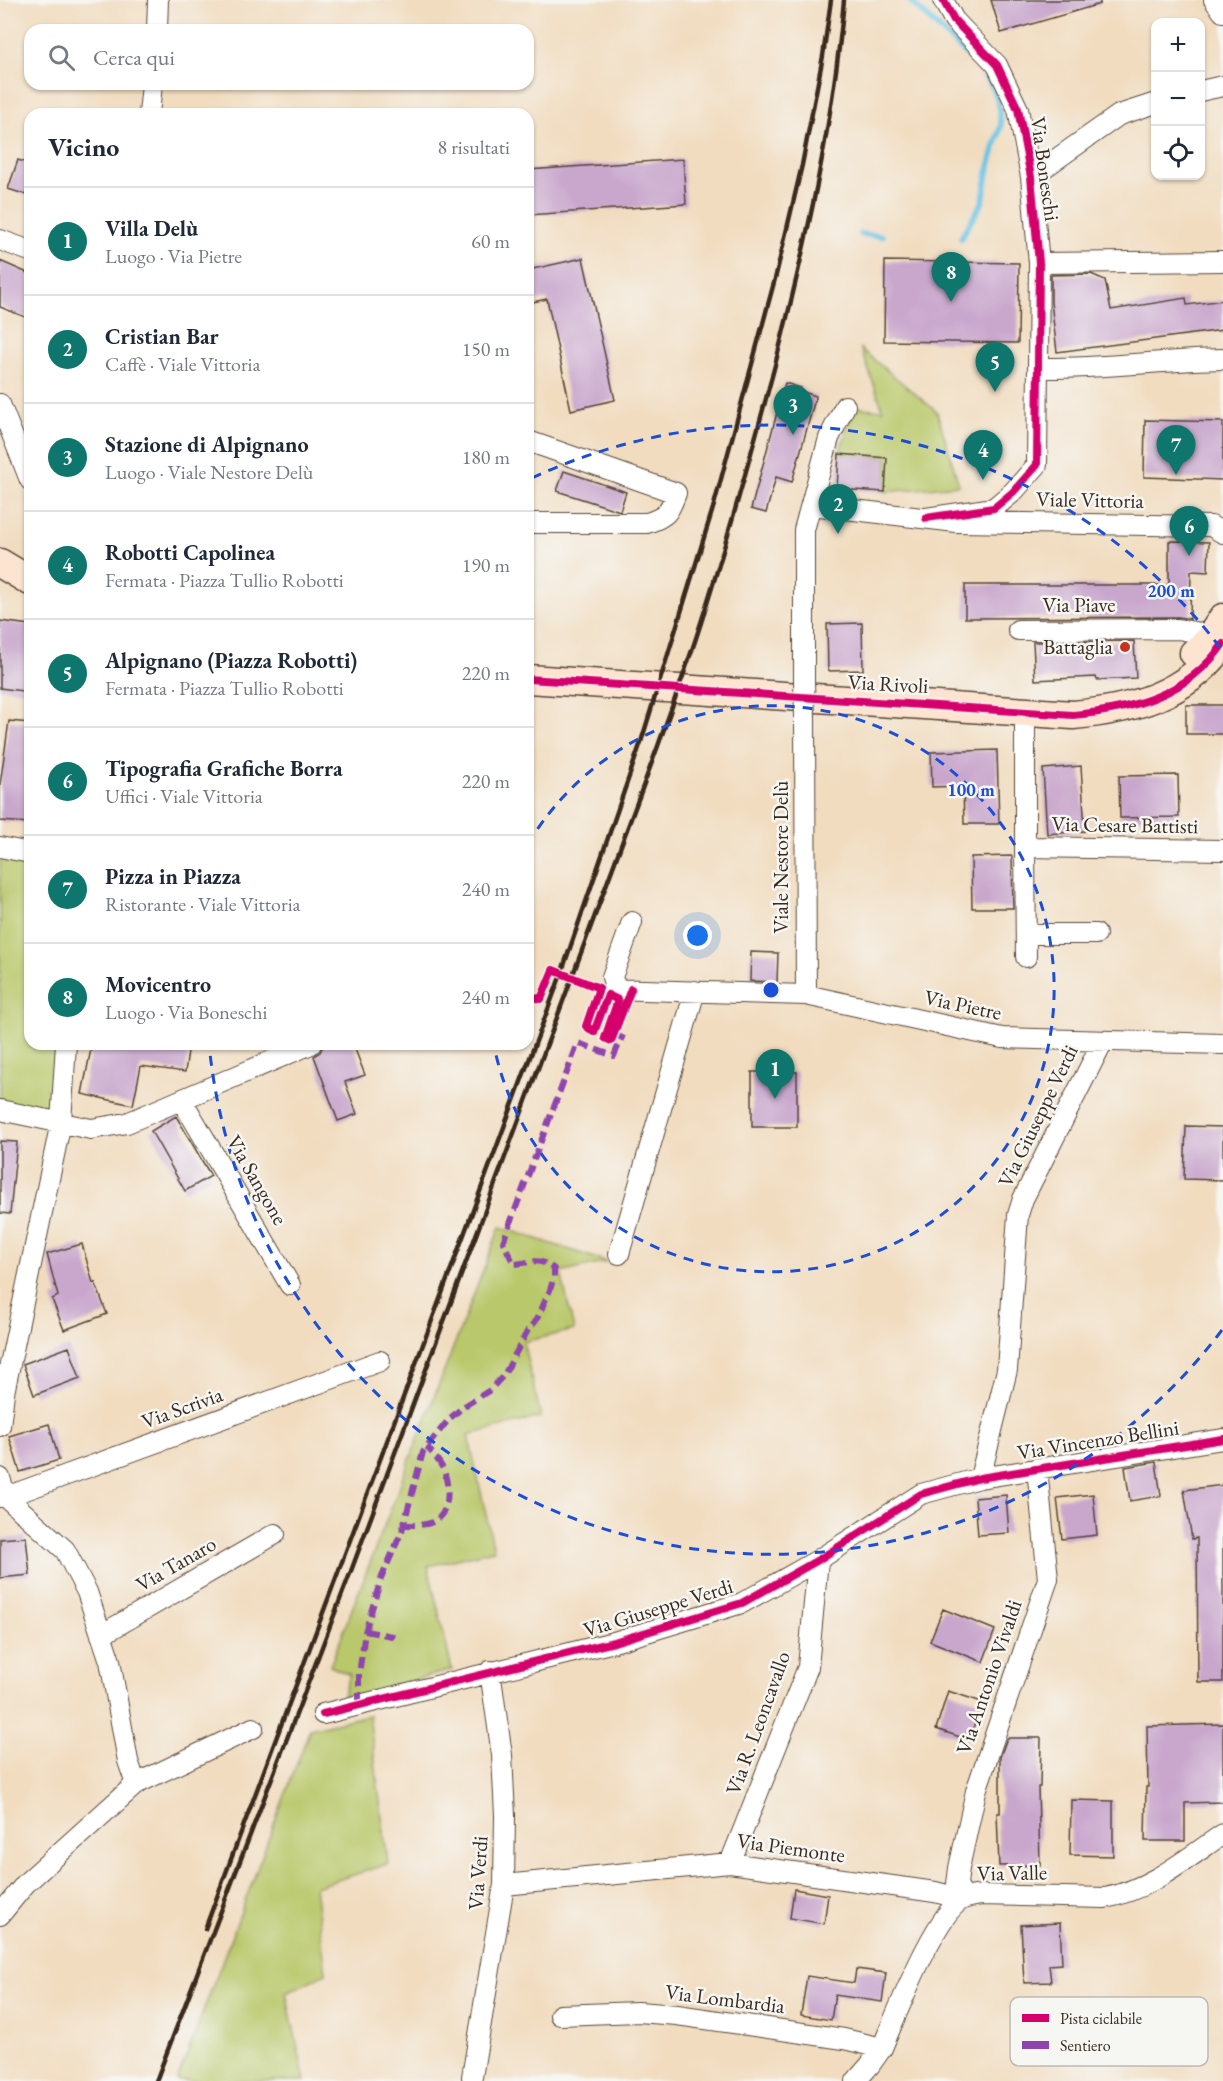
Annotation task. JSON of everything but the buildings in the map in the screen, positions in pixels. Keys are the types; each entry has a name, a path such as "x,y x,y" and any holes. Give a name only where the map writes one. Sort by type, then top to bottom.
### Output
{"street":[{"path":"156,24 158,0"},
{"name":"Via Boneschi","path":"926,518 994,508 1013,492 1037,465 1039,263 1031,177 1018,109 997,65 954,20 943,0"},
{"path":"1214,0 1223,12"},
{"path":"1205,89 1223,86"},
{"path":"150,108 151,90"},
{"name":"Via Boneschi","path":"1031,177 1119,115 1151,104"},
{"path":"0,240 24,249"},
{"path":"1039,263 1223,261"},
{"path":"1039,368 1223,359"},
{"path":"0,404 24,463"},
{"path":"811,505 829,438 845,405"},
{"path":"534,443 676,493 670,510 660,519 647,524 534,523"},
{"path":"1013,492 1030,522"},
{"name":"Viale Vittoria","path":"811,505 956,522 1210,526 1223,533"},
{"name":"Viale Nestore Delù","path":"806,995 804,530 811,505"},
{"path":"0,563 24,577"},
{"name":"Via Piave","path":"1018,630 1178,629 1219,632"},
{"name":"Via Rivoli","path":"534,679 1025,710 1132,690 1183,663 1219,632"},
{"name":"Via Cesare Battisti","path":"1025,710 1026,957"},
{"path":"0,847 24,851"},
{"name":"Via Cesare Battisti","path":"1025,848 1223,850"},
{"name":"Via Pietre","path":"632,922 612,977 614,989 806,995 969,1033 1002,1038 1223,1044"},
{"path":"1026,934 1096,934"},
{"path":"619,1254 695,991"},
{"name":"Via Giuseppe Verdi","path":"322,1714 614,1642 742,1603 818,1560 921,1494 980,1478 1007,1370 1018,1215 1023,1199 1103,1041"},
{"path":"0,1426 4,1393 61,1122 66,1050"},
{"path":"0,1110 91,1129 127,1123 297,1050"},
{"name":"Via Sangone","path":"182,1100 290,1285"},
{"name":"Via Scrivia","path":"2,1491 380,1361"},
{"name":"Via Vincenzo Bellini","path":"980,1478 1223,1439"},
{"name":"Via Antonio Vivaldi","path":"963,1899 957,1884 976,1791 1048,1579 1037,1468"},
{"path":"2,1491 65,1550 87,1592 110,1661 128,1761 136,1784"},
{"name":"Via Tanaro","path":"101,1635 275,1534"},
{"name":"Via R. Leoncavallo","path":"730,1863 808,1667 818,1560"},
{"name":"Via Verdi","path":"472,2076 504,1885 505,1816 502,1755 490,1671"},
{"path":"0,1915 26,1883 136,1784 254,1728"},
{"name":"Via Valle","path":"856,2081 882,2048 935,1930 948,1912 963,1899 981,1895 1105,1898 1125,1894 1147,1884 1223,1834"},
{"name":"Via Piemonte","path":"504,1885 730,1863 935,1892 963,1899"},
{"name":"Via Lombardia","path":"560,2015 638,2012 677,2015 844,2038 882,2048"}],"green space":[{"path":"861,349 937,412 959,485 885,492 887,458 839,454 854,407 883,410"},
{"path":"0,858 24,862 24,1050 66,1050 61,1122 0,1107"},
{"path":"500,1227 607,1262 561,1273 574,1330 523,1342 541,1417 468,1435 494,1550 428,1566 452,1670 360,1695 343,1695 350,1675 330,1666"},
{"path":"369,1715 388,1864 315,1887 326,1973 286,1993 305,2081 177,2081 310,1729"}],"waterway":[{"path":"909,0 980,67 998,101 1001,125 988,172 983,201 961,238"},
{"path":"861,234 882,236"}],"railway":[{"path":"534,1047 641,742 714,505 776,275 802,165 823,56 831,0"},
{"path":"156,2081 351,1571 658,746 697,635 747,467 797,275 826,138 844,0"},
{"path":"205,1929 533,1050"}],"marked path":[{"path":"359,1704 359,1674 365,1632 381,1579 402,1531 423,1452 449,1419 490,1390 504,1375 528,1330 536,1321 550,1290 554,1269 539,1261 514,1264 503,1242 578,1043 614,1056 623,1035"},
{"path":"403,1525 433,1522 441,1516 446,1504 448,1490 444,1471 427,1447"},
{"path":"365,1631 397,1637"}],"cycle path":[{"path":"926,518 994,508 1013,492 1037,465 1039,263 1031,177 1018,109 997,65 954,20 943,0"},
{"path":"534,679 1073,715 1116,709 1157,697 1193,676 1223,644"},
{"path":"534,997 541,999 553,970 599,988 586,1026 594,1032 608,995 618,1000 605,1038 611,1041 631,989"},
{"path":"323,1714 614,1642 742,1603 818,1560 921,1494 980,1478 1223,1439"}],"place":[{"name":"Movicentro","path":"951,302"},
{"name":"Alpignano (Piazza Robotti)","path":"995,392"},
{"name":"Stazione di Alpignano","path":"793,435"},
{"name":"Pizza in Piazza","path":"1176,475"},
{"name":"Robotti Capolinea","path":"983,480"},
{"name":"Cristian Bar","path":"838,534"},
{"name":"Tipografia Grafiche Borra","path":"1189,556"},
{"name":"Battaglia","path":"1125,647"},
{"name":"Villa Delù","path":"775,1099"}]}
